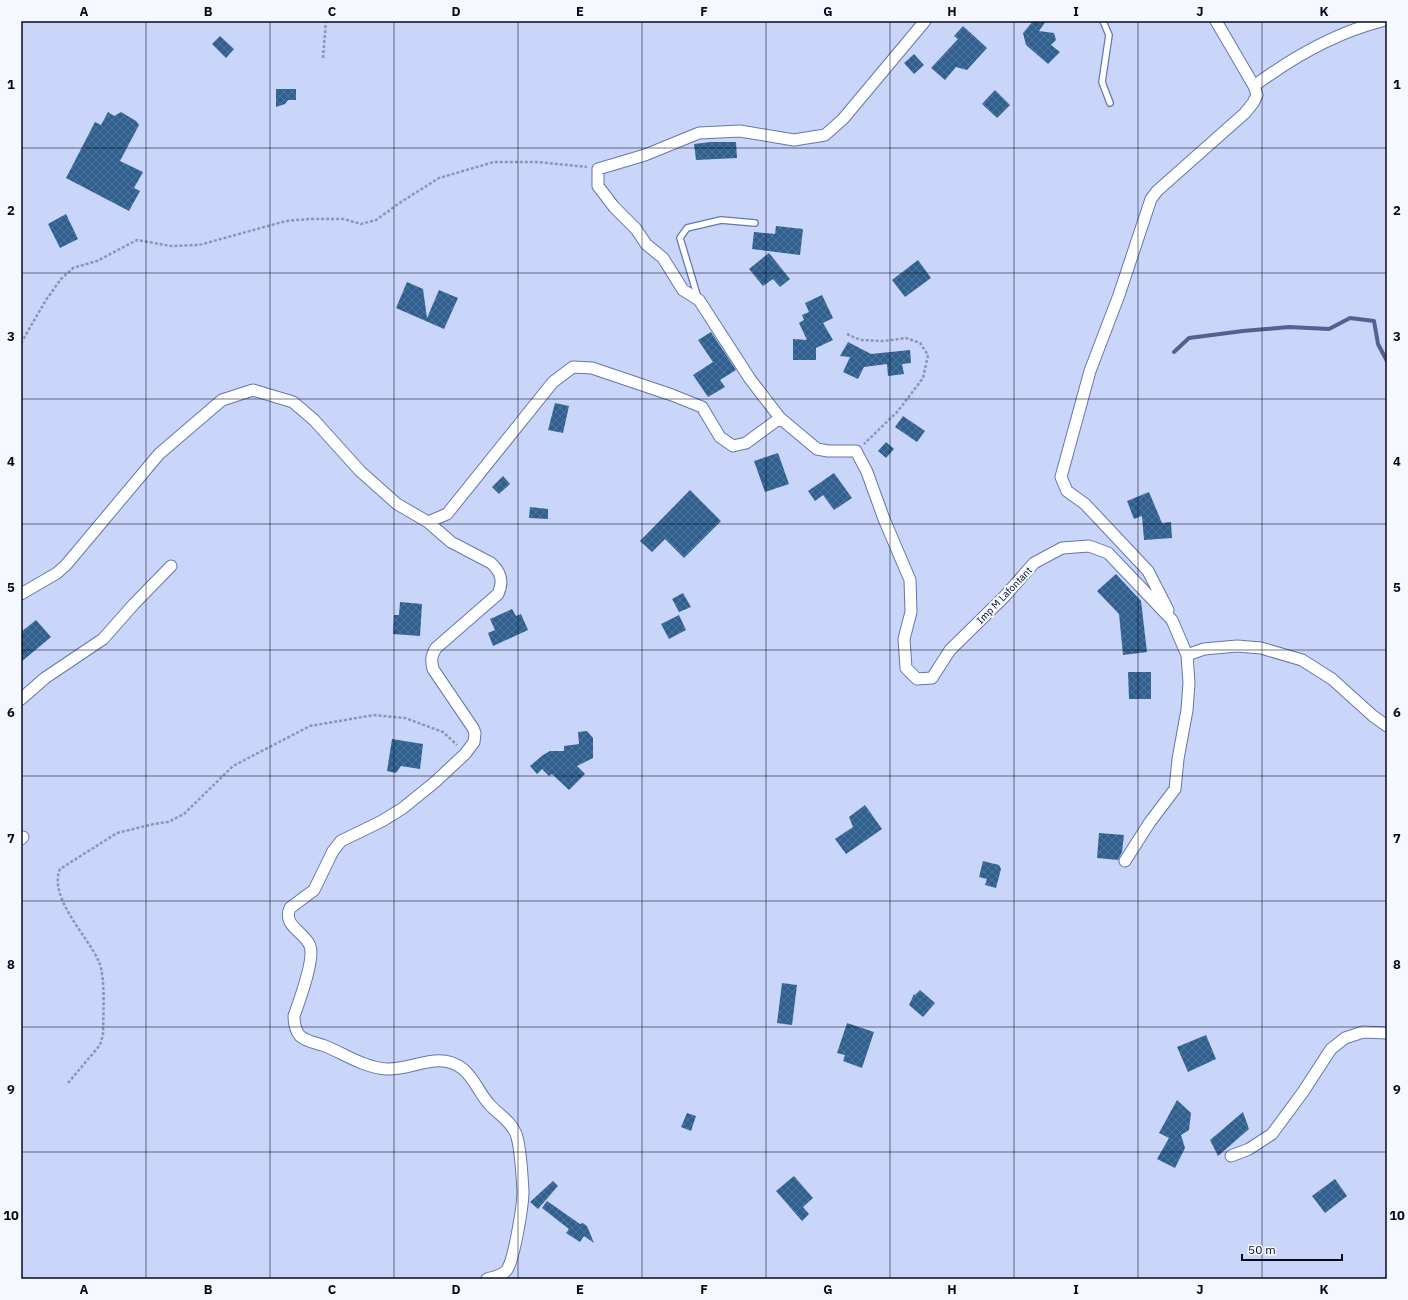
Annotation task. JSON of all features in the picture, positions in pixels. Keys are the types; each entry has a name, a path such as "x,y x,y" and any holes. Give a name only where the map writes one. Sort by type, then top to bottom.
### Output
{"street":[{"path":"856,451 828,451 817,449 780,418 750,379 699,300 683,290 662,258 646,244 636,229 614,207 598,186 598,169 645,155 699,133 740,130 794,140 825,135 843,119 925,21"},
{"path":"1172,620 1148,571 1085,504 1067,492 1061,477 1090,371 1119,295 1151,199 1157,191 1245,113 1257,95 1254,86 1216,21"},
{"path":"1254,86 1287,62 1328,40 1361,26 1382,21"},
{"path":"428,522 447,514 553,382 573,366 592,368 672,395 702,407 720,437 733,446 746,443 780,418"},
{"path":"21,594 57,573 66,565 164,449 222,400 252,390 293,402 314,420 360,471 392,500 428,522 451,542 491,563 496,568 501,577 501,588 498,594 436,648 432,654 431,660 432,669 473,728 475,733 474,742 465,754 435,782 403,808 338,844 314,890 292,905 288,912 290,923 307,942 311,950 307,975 294,1016 294,1023 299,1035 304,1039 326,1046 377,1068 395,1069 436,1060 447,1061 456,1065 464,1070 489,1104 504,1117 516,1134 519,1148 523,1192 514,1249 509,1266 505,1272 487,1279"},
{"name":"Imp M Lafontant","path":"856,451 867,472 884,519 910,580 911,612 904,639 906,668 917,679 932,678 950,650 1005,596 1034,563 1062,548 1089,546 1108,553 1172,620 1186,655 1189,683 1187,710 1178,759 1175,788 1150,822 1125,862"},
{"path":"21,699 45,678 103,639 171,566"},
{"path":"1186,655 1204,649 1237,646 1261,648 1302,660 1332,679 1373,716 1387,726"},
{"path":"1231,1156 1249,1149 1272,1134 1303,1092 1331,1049 1345,1038 1363,1032 1387,1033"}],"lane":[{"path":"1103,21 1109,35 1102,82 1110,103"},
{"path":"699,300 680,238 686,228 721,220 755,223"}],"path":[{"path":"323,58 326,21"},
{"path":"21,343 46,300 61,279 73,268 96,260 137,240 171,246 199,245 286,221 309,219 344,219 361,224 376,220 401,202 440,178 494,162 537,162 598,169"},
{"path":"846,334 860,340 906,338 920,342 928,355 923,378 902,406 856,451"},
{"path":"68,1083 100,1045 103,1035 102,973 98,961 62,899 57,876 60,869 117,833 168,822 184,814 233,766 310,726 374,715 405,718 444,732 465,754"}],"building":[{"path":"1033,21 1046,21 1039,31 1054,33 1056,40 1051,45 1060,52 1048,64 1026,45 1023,33"},
{"path":"963,26 987,48 967,70 956,67 945,80 931,68 958,39 954,36"},
{"path":"220,36 234,49 226,58 212,44"},
{"path":"914,54 924,65 914,74 904,63"},
{"path":"276,89 296,89 296,100 288,100 285,104 276,107"},
{"path":"995,90 1010,105 997,118 982,104"},
{"path":"108,112 114,116 121,112 136,121 139,125 120,161 143,172 134,188 140,191 129,211 66,178 95,122 101,125"},
{"path":"736,142 737,158 696,160 694,144"},
{"path":"66,214 78,239 60,248 48,224"},
{"path":"776,226 803,229 800,255 752,249 754,232 775,234"},
{"path":"769,253 790,279 780,287 773,279 763,286 749,269"},
{"path":"918,260 931,278 905,297 892,280"},
{"path":"407,282 423,289 427,318 439,290 458,298 444,329 396,308"},
{"path":"822,295 833,318 823,323 833,340 816,348 816,360 793,360 793,339 807,340 799,323 804,320 802,315 809,312 805,303"},
{"path":"711,332 736,370 720,380 725,387 708,397 693,375 713,362 698,340"},
{"path":"848,342 871,354 910,350 911,363 902,364 904,374 888,376 887,364 864,367 858,379 843,372 850,357 840,356"},
{"path":"555,403 569,406 563,433 548,430"},
{"path":"903,416 925,431 917,442 895,427"},
{"path":"886,442 894,449 886,458 878,451"},
{"path":"778,453 789,484 765,492 754,461"},
{"path":"834,473 852,498 834,510 823,495 815,501 808,491"},
{"path":"503,476 510,484 499,494 492,487"},
{"path":"690,490 721,521 684,558 665,539 652,552 640,541"},
{"path":"1149,492 1162,523 1171,522 1172,538 1144,540 1142,516 1134,519 1127,501"},
{"path":"530,507 548,509 548,519 529,518"},
{"path":"1116,574 1141,601 1147,652 1123,655 1119,614 1097,591"},
{"path":"683,593 691,607 679,612 672,599"},
{"path":"400,602 422,604 420,636 393,634 394,615 399,615"},
{"path":"512,609 516,616 521,614 528,630 493,646 488,633 495,630 490,619"},
{"path":"679,615 686,630 669,639 661,624"},
{"path":"36,620 51,637 21,662 21,632"},
{"path":"1128,672 1151,672 1151,699 1129,699"},
{"path":"587,731 593,738 593,758 577,766 585,774 569,790 552,774 549,776 542,769 537,774 530,766 550,751 564,751 564,746 579,744 578,732"},
{"path":"392,739 423,744 420,769 401,766 396,773 387,771"},
{"path":"865,805 882,829 846,854 835,839 853,827 849,817"},
{"path":"1099,833 1124,835 1122,852 1118,860 1097,858"},
{"path":"983,861 999,865 1001,869 996,888 985,885 987,879 979,877"},
{"path":"782,983 797,985 792,1025 777,1023"},
{"path":"920,990 935,1003 923,1017 909,1005 914,994 915,995"},
{"path":"847,1023 874,1032 862,1068 843,1061 845,1055 837,1053"},
{"path":"1206,1035 1216,1059 1188,1072 1177,1047"},
{"path":"1177,1100 1191,1113 1189,1130 1181,1135 1185,1148 1175,1168 1157,1159 1169,1138 1159,1133"},
{"path":"1243,1112 1249,1129 1218,1156 1210,1140"},
{"path":"687,1113 696,1116 691,1131 681,1127"},
{"path":"794,1176 813,1198 803,1207 809,1214 802,1221 776,1191"},
{"path":"1335,1179 1347,1196 1325,1213 1312,1196"},
{"path":"553,1181 558,1186 538,1209 530,1202"},
{"path":"547,1201 580,1224 583,1223 587,1226 594,1243 584,1236 580,1242 566,1233 569,1229 542,1208"}],"waterway":[{"path":"1174,352 1189,338 1289,327 1329,329 1350,318 1374,321 1378,344 1387,361"}]}
